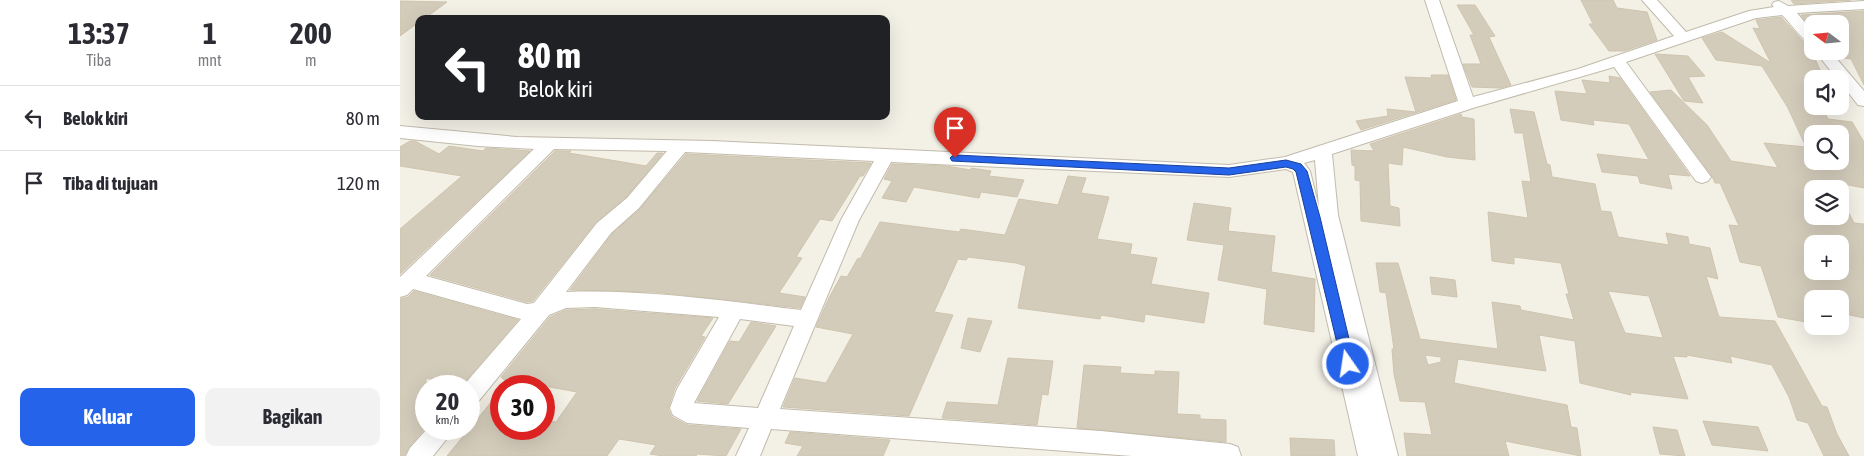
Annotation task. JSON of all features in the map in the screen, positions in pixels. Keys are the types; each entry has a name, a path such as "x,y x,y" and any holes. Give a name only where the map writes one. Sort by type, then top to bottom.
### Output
{"street":[{"path":"1432,0 1467,104"},
{"path":"1649,0 1683,38"},
{"path":"1772,0 1785,10 1804,31"},
{"path":"400,132 452,138 548,144 681,146 1229,171 1306,157 1467,104 1583,72 1754,14 1864,5"},
{"path":"1617,60 1702,177"},
{"path":"1830,60 1864,101"},
{"path":"405,285 548,144"},
{"path":"480,383 541,310 604,228 633,203 681,146"},
{"path":"748,456 850,220 886,155"},
{"path":"1306,157 1297,166 1322,216 1370,456"},
{"path":"1306,157 1386,456"},
{"path":"405,285 527,312 541,310 564,300 595,299 734,310 806,320"},
{"path":"734,310 685,396 681,408 687,413 703,416 1101,442 1230,455"},
{"path":"418,456 432,440"}],"building":[{"path":"1581,0 1613,0 1617,8 1647,12 1657,40 1624,51 1609,51 1589,24 1593,24"},
{"path":"1791,0 1851,0 1794,4"},
{"path":"400,1 447,2 429,15 415,15 415,25 400,36"},
{"path":"1457,5 1475,5 1495,36 1489,37 1511,85 1500,88 1472,87 1463,64 1481,64 1470,35 1474,35"},
{"path":"1864,11 1864,85 1851,59 1849,59 1849,15 1804,15 1804,19 1801,15"},
{"path":"1781,17 1804,42 1804,60 1816,60 1820,70 1804,70 1804,115 1826,115 1828,119 1852,122 1864,142 1864,188 1849,185 1849,180 1804,180 1804,225 1849,225 1849,213 1854,223 1864,224 1864,318 1849,315 1849,290 1804,290 1804,322 1778,317 1761,266 1740,262 1729,225 1739,226 1720,183 1715,183 1712,176 1650,92 1671,90 1707,125 1731,161 1778,168 1764,143 1804,147 1804,170 1849,170 1849,125 1804,125 1804,143 1788,108 1762,66 1716,60 1702,38 1722,32 1771,63 1753,28 1760,29 1756,20"},
{"path":"1655,54 1688,56 1705,76 1688,77 1703,103 1684,101"},
{"path":"1431,75 1448,75 1456,100 1361,130 1356,121 1388,116 1387,109 1416,112 1405,77 1432,78"},
{"path":"1609,76 1620,78 1690,176 1668,174 1672,189 1640,183 1638,176 1602,172 1597,154 1649,160 1629,124 1593,120 1594,125 1561,120 1555,91 1587,94 1582,80 1610,83"},
{"path":"1510,109 1534,112 1552,177 1595,184 1601,211 1611,212 1618,237 1669,245 1666,233 1688,237 1689,244 1710,248 1718,279 1706,276 1719,317 1775,321 1822,406 1827,407 1837,434 1849,456 1824,456 1808,423 1797,420 1789,397 1772,365 1730,356 1732,363 1687,355 1687,357 1673,356 1688,399 1630,392 1631,395 1580,383 1575,341 1539,335 1546,371 1458,359 1454,383 1567,405 1571,427 1577,428 1581,456 1505,441 1509,456 1407,456 1404,433 1432,435 1425,402 1400,401 1394,374 1392,349 1394,349 1386,293 1380,292 1376,263 1398,263 1420,339 1498,349 1492,302 1520,306 1521,310 1574,320 1566,294 1569,294 1561,263 1514,257 1514,264 1492,261 1488,212 1528,218 1522,181 1531,182 1523,133 1515,133","holes":["1608,291 1649,296 1663,338 1625,333","1425,355 1441,357 1441,362 1428,365"]},
{"path":"1461,114 1462,117 1474,119 1475,160 1447,157 1403,147 1402,165 1388,163 1390,206 1399,208 1400,226 1361,221 1360,181 1355,180 1355,166 1352,165 1351,150 1374,151 1370,144"},
{"path":"410,141 415,141 439,154 449,146 483,151 486,148 530,151 400,274 400,229 462,176 400,166 400,147"},
{"path":"555,151 571,151 569,153 646,166 657,153 663,153 626,197 596,222 533,301 527,302 430,275"},
{"path":"686,154 871,163 863,176 860,176 832,221 820,219 796,257 802,258 779,293 805,297 800,308 654,292 570,290 612,234 640,209"},
{"path":"892,164 946,166 971,170 971,168 991,171 989,176 1024,180 1017,197 981,192 979,198 914,187 906,202 882,198 892,181 884,179"},
{"path":"1068,176 1086,178 1081,193 1109,197 1097,239 1132,244 1130,254 1157,258 1151,284 1209,293 1204,323 1145,314 1144,322 1101,315 1100,319 1018,308 1026,266 968,257 966,260 958,259 934,312 953,315 909,416 783,407 795,378 826,383 853,334 816,327 841,276 847,277 858,258 860,259 880,222 959,232 961,229 1005,235 1019,199 1058,205"},
{"path":"1194,203 1231,208 1228,231 1275,236 1271,272 1315,279 1314,332 1264,324 1267,289 1218,280 1224,245 1187,240"},
{"path":"1430,277 1455,280 1457,297 1432,294"},
{"path":"414,291 518,320 470,375 415,375 415,440 404,456 400,456 400,299 408,297"},
{"path":"595,309 713,318 701,336 705,337 675,388 668,409 672,417 687,425 741,429 726,456 697,454 696,456 663,456 650,454 656,445 619,439 607,456 447,456 460,440 480,440 480,416 490,403 490,440 555,440 555,422 577,392 555,388 555,375 503,375 550,317 566,310"},
{"path":"968,318 992,321 980,352 961,348"},
{"path":"751,322 776,326 728,404 697,401 730,341 739,342"},
{"path":"1008,358 1053,361 1048,395 1042,394 1037,425 942,418 947,402 998,405"},
{"path":"1084,365 1121,367 1120,373 1155,375 1155,371 1179,372 1177,414 1200,415 1200,419 1226,420 1226,442 1077,428"},
{"path":"1703,421 1758,427 1768,451 1712,445"},
{"path":"1653,427 1677,430 1685,456 1660,454"},
{"path":"790,432 890,440 883,456 797,456 803,446 785,443"},
{"path":"1290,438 1334,440 1335,456 1291,456"}],"route":[{"path":"955,158 1229,171 1286,164 1297,166 1301,171 1314,217 1348,364"}]}
